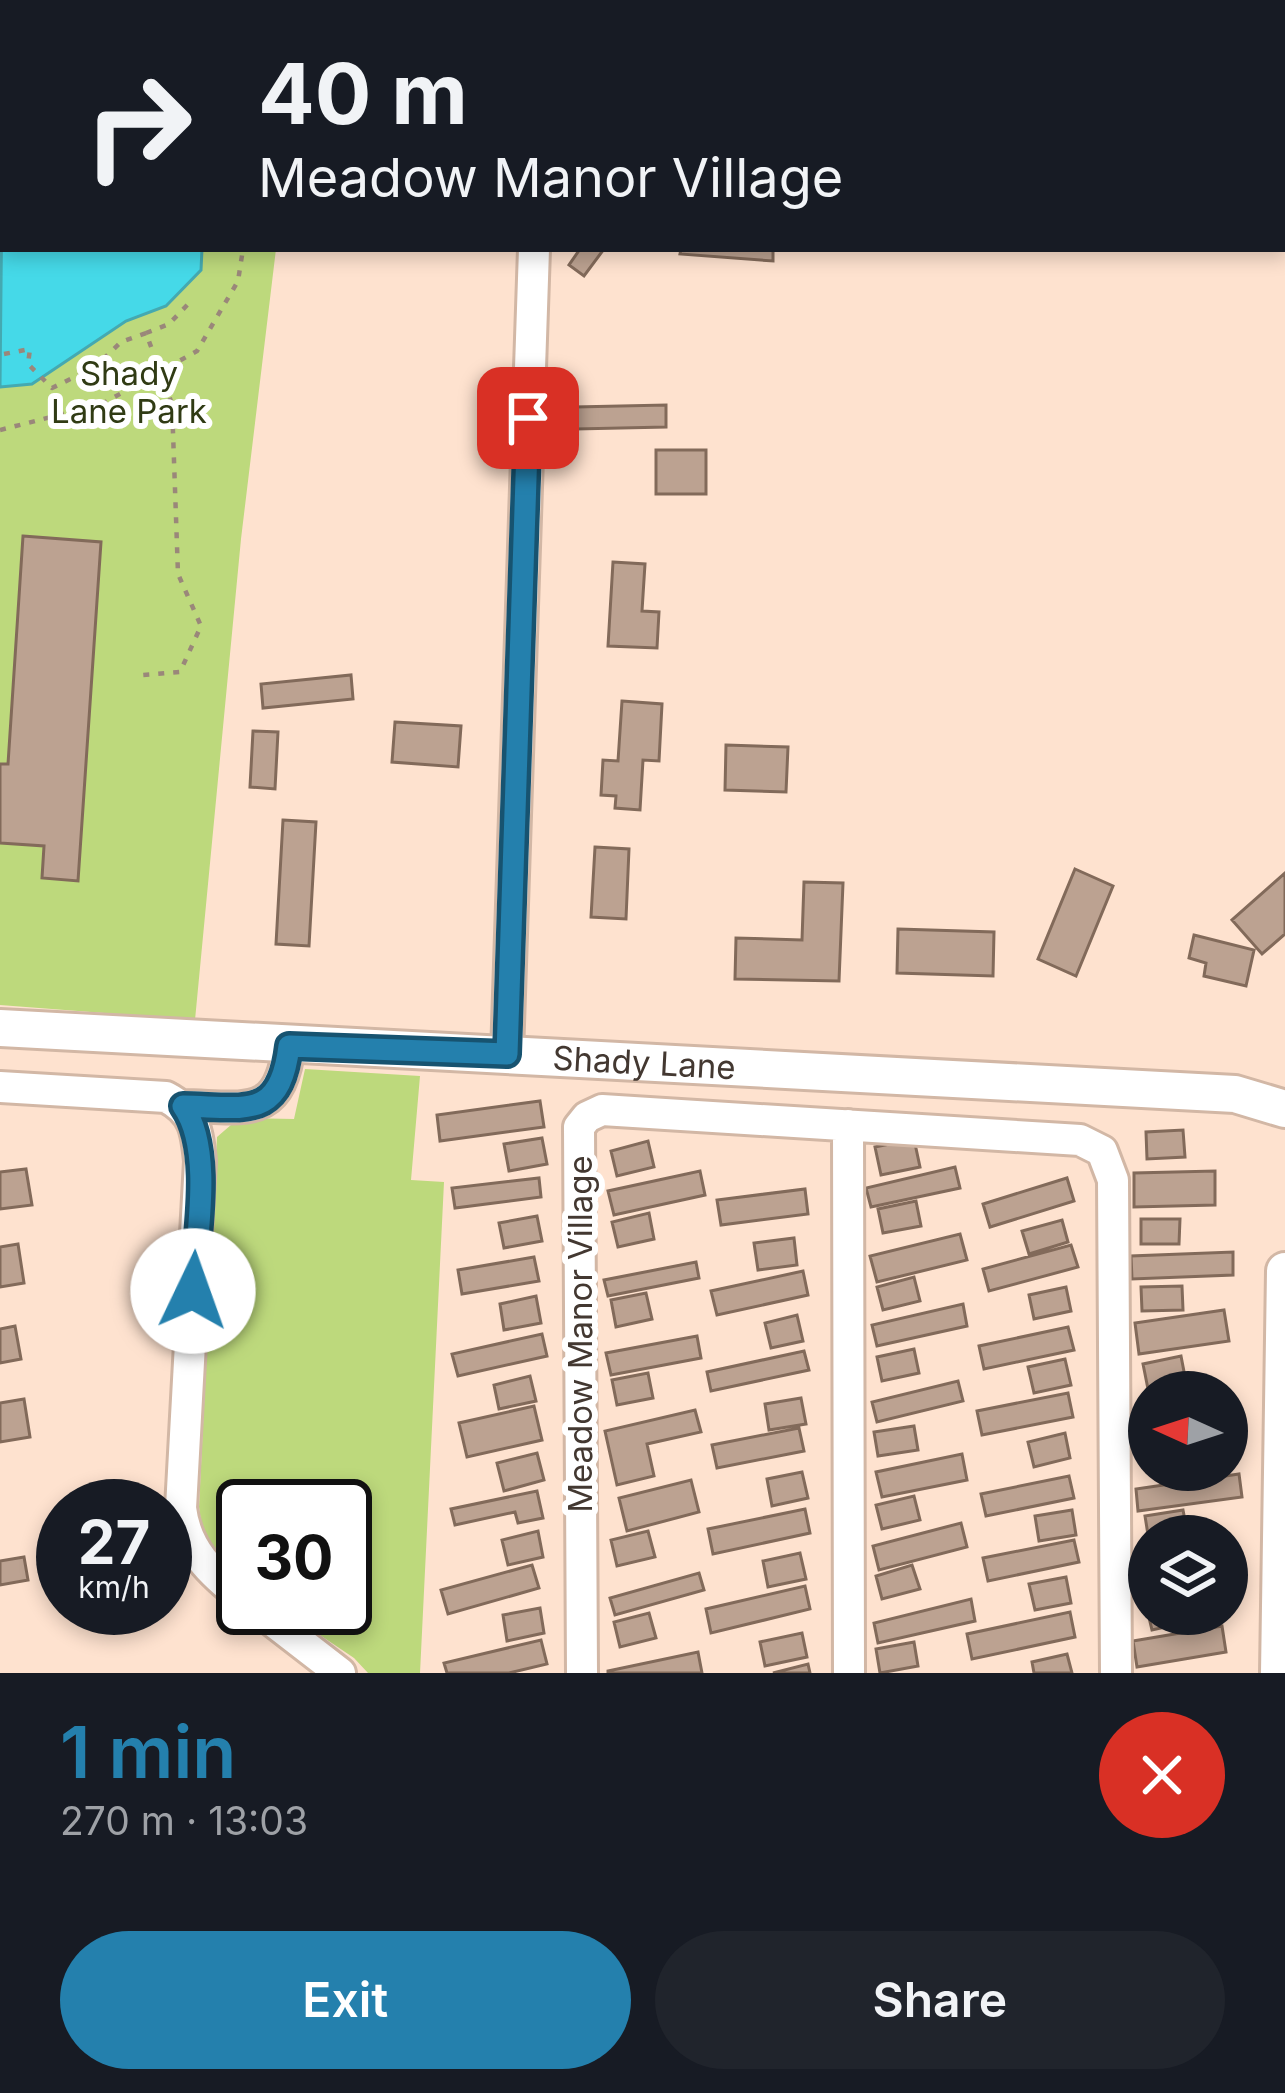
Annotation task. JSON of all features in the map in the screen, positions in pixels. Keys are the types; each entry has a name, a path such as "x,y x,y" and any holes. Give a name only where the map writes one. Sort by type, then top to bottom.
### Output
{"main road":[{"name":"Shady Lane","path":"0,1028 1235,1094 1285,1109"},
{"path":"1280,1673 1285,1271"}],"street":[{"path":"507,1054 534,252"},
{"path":"183,1106 242,1107 267,1101 279,1089 289,1046"},
{"path":"0,1087 166,1097 183,1106 196,1124 200,1161 181,1508 184,1532 202,1563 216,1575"},
{"name":"Meadow Manor Village","path":"582,1673 578,1127 602,1110 1080,1140 1102,1151 1113,1180 1117,1673"},
{"path":"848,1125 849,1673"},
{"path":"291,1635 340,1673"}],"path":[{"path":"0,430 102,404 196,351 238,281 243,252"},
{"path":"4,354 30,349 28,364 52,388 95,368 121,342 169,324 190,301"},
{"path":"142,675 180,671 201,626 178,574 172,404 146,333"}],"green space":[{"name":"Shady Lane Park","path":"0,252 276,252 241,539 195,1020 0,1005"},
{"path":"305,1069 420,1076 411,1180 444,1182 420,1673 368,1673 320,1635 372,1635 372,1479 216,1479 216,1560 205,1551 199,1507 217,1137 239,1118 294,1119"}],"water":[{"path":"1,252 202,252 201,270 166,306 126,321 32,384 0,387"}],"building":[{"path":"578,252 602,252 584,276 569,265"},
{"path":"773,252 773,261 680,254"},
{"path":"666,405 666,427 576,429 575,407"},
{"path":"656,450 706,450 706,494 656,494"},
{"path":"23,536 101,542 78,881 42,878 44,846 0,843 0,764 8,764"},
{"path":"613,562 645,564 642,611 659,612 657,648 608,646"},
{"path":"351,675 353,699 263,708 261,684"},
{"path":"622,701 662,704 659,761 643,760 640,810 615,808 616,796 601,795 603,760 618,761"},
{"path":"395,722 461,726 458,767 392,762"},
{"path":"253,731 278,732 275,789 250,787"},
{"path":"726,745 788,747 786,792 725,790"},
{"path":"283,820 316,822 309,946 276,944"},
{"path":"595,847 629,849 626,919 591,917"},
{"path":"1075,869 1113,886 1076,976 1038,959"},
{"path":"1285,873 1285,934 1262,954 1232,920"},
{"path":"804,882 843,883 839,981 735,979 736,938 802,940"},
{"path":"898,929 994,932 993,976 897,973"},
{"path":"1194,935 1254,950 1246,986 1204,976 1206,963 1189,958"},
{"path":"540,1101 544,1127 440,1141 437,1115"},
{"path":"1183,1130 1185,1157 1147,1159 1146,1132"},
{"path":"542,1138 547,1164 509,1171 504,1144"},
{"path":"914,1139 920,1167 881,1175 875,1147"},
{"path":"648,1141 654,1167 617,1176 611,1151"},
{"path":"955,1167 960,1188 871,1207 866,1188"},
{"path":"26,1169 32,1205 0,1209 0,1172"},
{"path":"700,1171 705,1195 614,1215 608,1191"},
{"path":"1215,1171 1215,1205 1134,1207 1134,1173"},
{"path":"539,1178 541,1197 455,1208 452,1188"},
{"path":"1067,1178 1074,1201 990,1227 983,1204"},
{"path":"805,1189 808,1214 721,1225 717,1200"},
{"path":"916,1201 921,1226 883,1233 878,1209"},
{"path":"649,1213 654,1239 618,1247 612,1222"},
{"path":"537,1216 542,1241 504,1248 499,1223"},
{"path":"1141,1219 1180,1219 1179,1244 1141,1244"},
{"path":"1062,1220 1068,1242 1029,1254 1022,1231"},
{"path":"960,1234 967,1260 877,1282 870,1256"},
{"path":"794,1238 797,1265 758,1270 754,1243"},
{"path":"18,1244 24,1283 0,1287 0,1247"},
{"path":"1071,1245 1078,1267 989,1291 983,1269"},
{"path":"1233,1252 1233,1275 1132,1279 1131,1256"},
{"path":"534,1257 539,1281 462,1294 458,1270"},
{"path":"696,1262 699,1278 608,1296 604,1280"},
{"path":"803,1271 808,1295 717,1315 711,1291"},
{"path":"914,1277 920,1301 883,1310 877,1287"},
{"path":"1182,1286 1183,1310 1142,1311 1141,1287"},
{"path":"1066,1287 1071,1311 1034,1319 1029,1295"},
{"path":"646,1293 652,1319 616,1327 611,1300"},
{"path":"536,1296 541,1323 504,1330 500,1304"},
{"path":"963,1304 967,1326 877,1346 872,1325"},
{"path":"1224,1310 1229,1341 1139,1354 1135,1323"},
{"path":"797,1315 803,1341 771,1348 765,1323"},
{"path":"15,1326 21,1359 0,1363 0,1329"},
{"path":"1068,1327 1074,1350 984,1369 979,1346"},
{"path":"542,1334 547,1356 458,1376 452,1354"},
{"path":"697,1336 701,1358 611,1375 606,1353"},
{"path":"914,1349 919,1373 882,1381 877,1357"},
{"path":"804,1351 809,1370 711,1391 707,1372"},
{"path":"1181,1356 1184,1371 1144,1371 1143,1364"},
{"path":"1065,1359 1071,1385 1034,1393 1028,1367"},
{"path":"648,1373 653,1398 617,1405 612,1380"},
{"path":"530,1376 536,1401 499,1409 494,1385"},
{"path":"958,1381 963,1401 877,1422 872,1402"},
{"path":"1068,1393 1073,1417 982,1435 977,1411"},
{"path":"801,1398 806,1424 769,1430 765,1404"},
{"path":"24,1399 30,1437 0,1442 0,1403"},
{"path":"534,1406 542,1440 467,1457 459,1423"},
{"path":"695,1410 701,1432 647,1444 654,1476 617,1485 605,1431"},
{"path":"914,1426 918,1450 878,1456 874,1432"},
{"path":"799,1428 804,1451 717,1468 712,1445"},
{"path":"1065,1433 1070,1458 1034,1467 1028,1442"},
{"path":"537,1453 544,1480 504,1491 497,1463"},
{"path":"962,1454 967,1480 882,1497 876,1472"},
{"path":"802,1472 808,1498 772,1506 767,1479"},
{"path":"1069,1476 1074,1498 986,1516 981,1494"},
{"path":"691,1480 699,1512 627,1531 619,1498"},
{"path":"537,1491 543,1518 518,1523 515,1512 455,1525 451,1509"},
{"path":"1136,1491 1241,1491 1242,1497 1138,1511"},
{"path":"914,1496 920,1520 882,1529 876,1505"},
{"path":"805,1509 810,1533 713,1554 708,1529"},
{"path":"1072,1510 1076,1535 1039,1541 1035,1516"},
{"path":"961,1523 967,1547 879,1570 873,1546"},
{"path":"538,1531 543,1557 508,1565 502,1540"},
{"path":"648,1531 655,1557 617,1566 611,1540"},
{"path":"1074,1540 1079,1562 988,1581 983,1558"},
{"path":"800,1553 806,1579 768,1587 763,1561"},
{"path":"24,1557 28,1580 0,1585 0,1561"},
{"path":"532,1565 539,1588 448,1614 441,1590"},
{"path":"912,1565 920,1589 882,1599 876,1576"},
{"path":"699,1573 704,1590 615,1615 610,1598"},
{"path":"1066,1577 1071,1603 1035,1610 1029,1584"},
{"path":"805,1586 810,1609 711,1633 706,1609"},
{"path":"971,1599 975,1621 878,1643 874,1623"},
{"path":"540,1608 544,1633 507,1641 503,1615"},
{"path":"1070,1612 1075,1637 972,1659 967,1634"},
{"path":"649,1613 656,1638 620,1647 614,1622"},
{"path":"802,1633 807,1657 765,1666 760,1642"},
{"path":"1169,1635 1223,1635 1226,1652 1137,1667 1133,1641"},
{"path":"541,1640 547,1664 509,1673 447,1673 444,1663"},
{"path":"914,1642 918,1666 880,1673 876,1649"},
{"path":"698,1652 702,1673 608,1673 608,1671"},
{"path":"1067,1654 1072,1673 1034,1673 1032,1662"},
{"path":"808,1664 810,1673 773,1673"}],"route":[{"path":"193,1291 200,1161 196,1124 183,1106 242,1107 267,1101 279,1089 289,1046 507,1054 528,418"}]}
